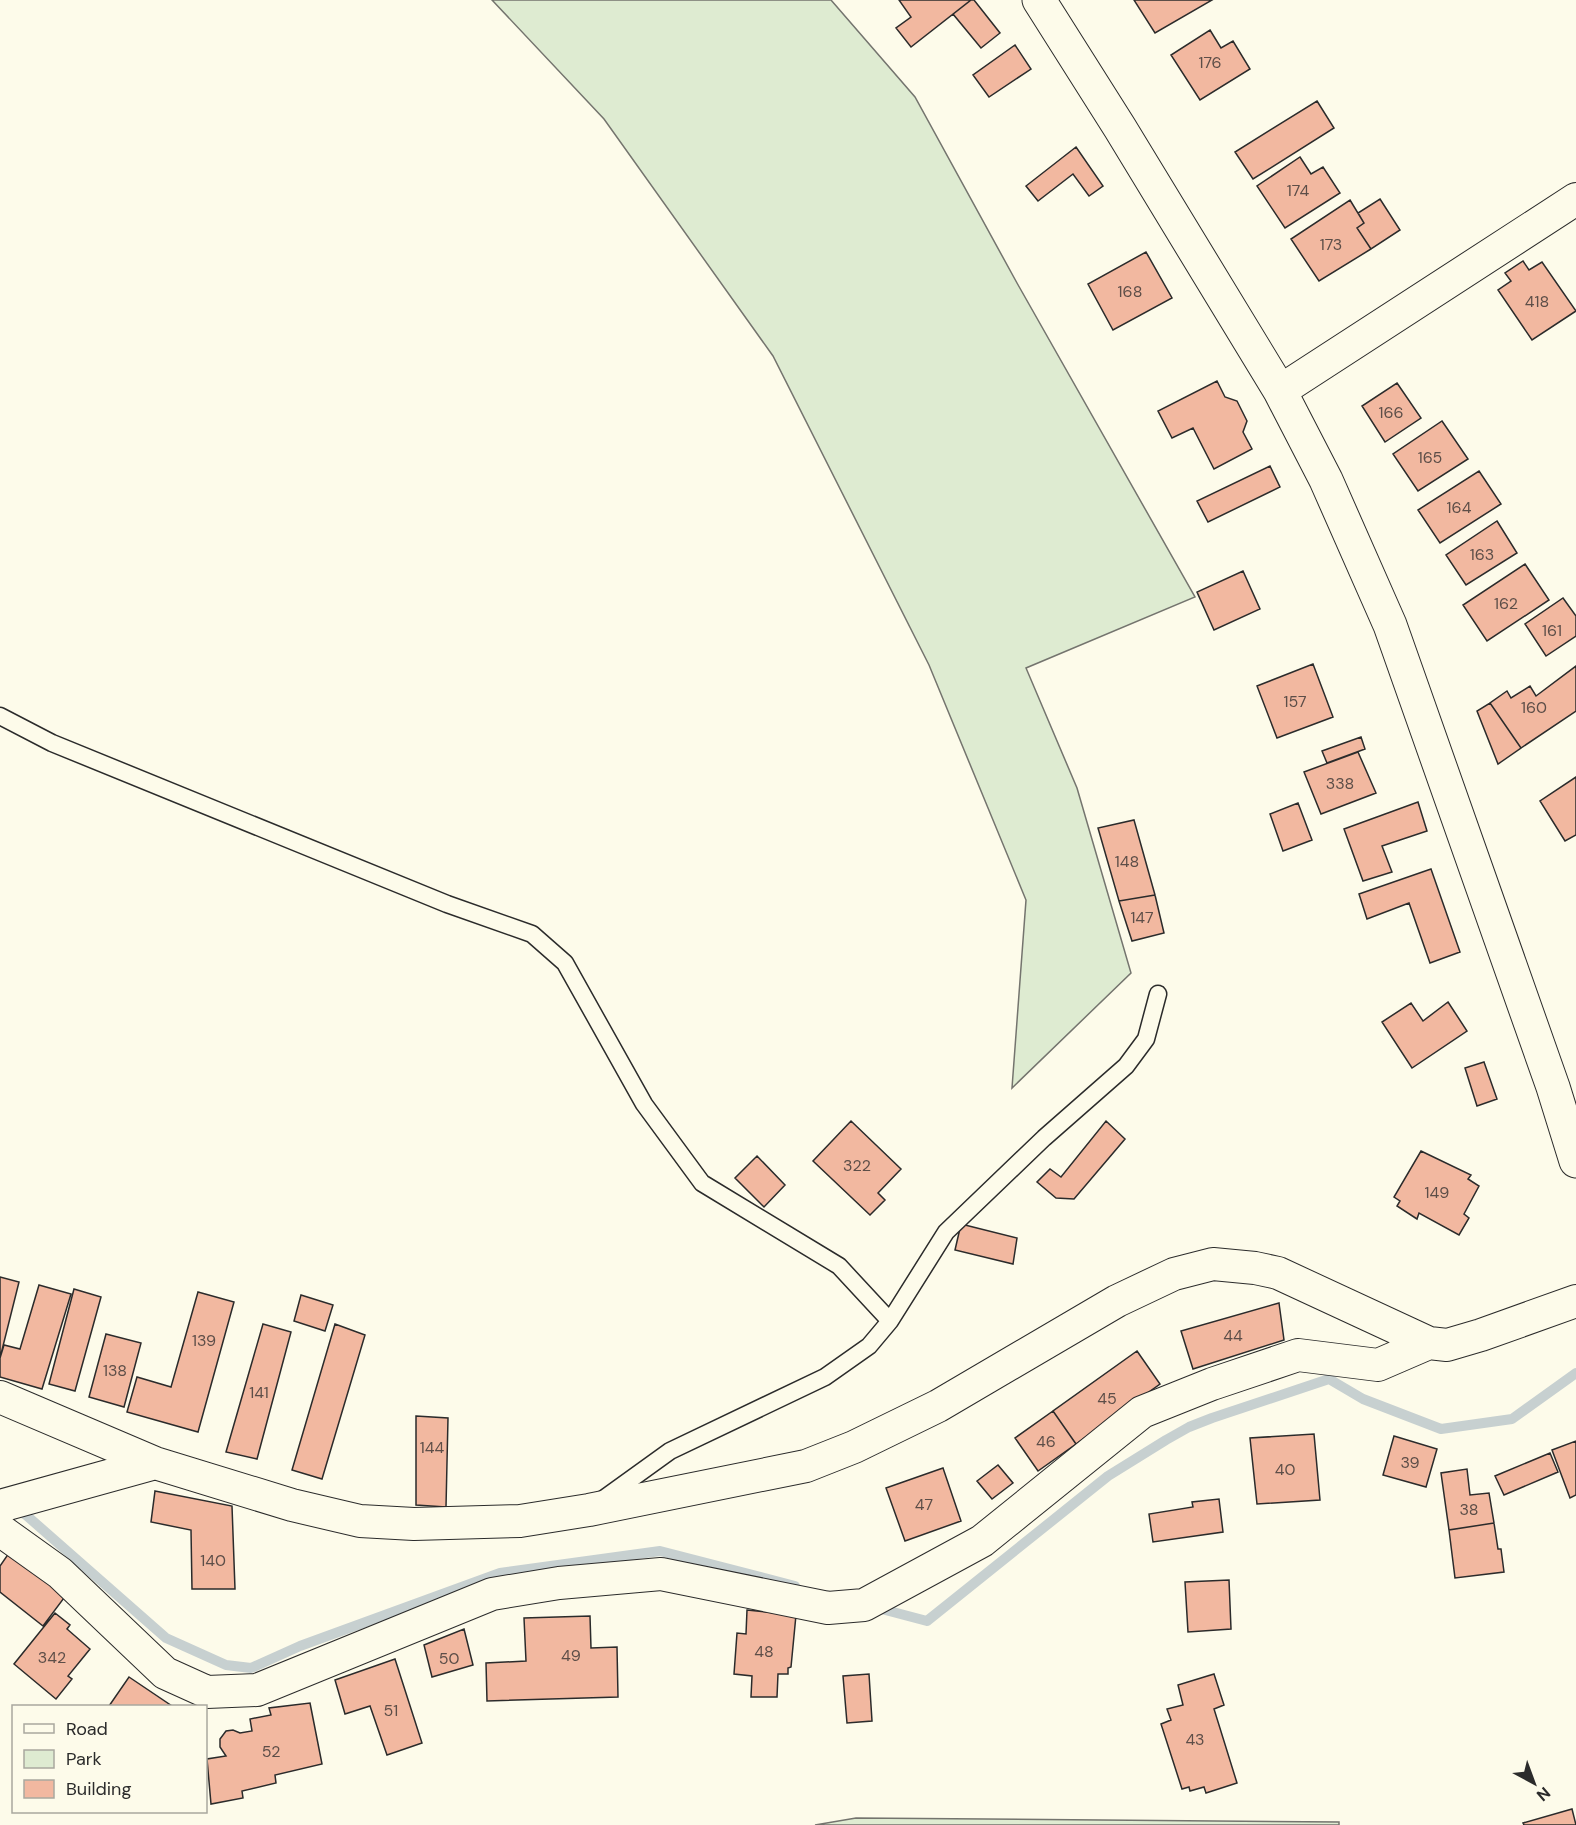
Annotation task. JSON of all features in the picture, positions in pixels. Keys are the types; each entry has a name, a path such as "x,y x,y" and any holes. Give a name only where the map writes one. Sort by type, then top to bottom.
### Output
{"main road":[{"path":"1039,0 1280,391 1326,480 1390,625 1565,1087 1576,1161"}],"street":[{"path":"1280,391 1576,199"},
{"path":"0,1397 155,1463 292,1505 360,1521 414,1524 520,1521 589,1510 806,1466 854,1447 938,1406 1117,1300 1174,1274 1213,1264 1278,1273 1429,1343 1447,1345 1576,1301"},
{"path":"0,1530 60,1573 165,1673 207,1692 257,1690 492,1594 559,1583 661,1574 828,1608 864,1605 982,1541 1142,1412 1212,1384 1298,1355 1378,1365 1429,1343"},
{"path":"0,1506 155,1463"}],"lane":[{"path":"0,716 52,743 447,904 532,934 565,963 644,1104 702,1183 839,1266 890,1321"},
{"path":"589,1510 670,1450 825,1377 869,1346 890,1321 946,1232 1044,1138 1126,1066 1146,1039 1158,994"}],"green space":[{"path":"492,0 831,0 915,97 1017,283 1195,597 1026,668 1077,788 1131,973 1012,1088 1026,900 929,665 773,356 604,119"},
{"path":"856,1818 1339,1822 1339,1825 815,1825"}],"building":[{"path":"899,0 971,0 911,47 896,28 911,17"},
{"path":"974,0 1000,33 981,48 953,14"},
{"path":"1134,0 1212,0 1155,33"},
{"path":"1210,30 1221,48 1233,41 1250,69 1200,100 1171,55"},
{"path":"1015,45 1031,69 989,97 973,75"},
{"path":"1317,101 1334,128 1253,179 1235,152"},
{"path":"1076,147 1103,186 1089,196 1073,174 1038,201 1026,186"},
{"path":"1300,157 1311,174 1323,167 1340,193 1285,228 1257,186"},
{"path":"1380,199 1400,230 1371,249 1357,228 1364,223 1358,213"},
{"path":"1350,200 1364,223 1357,228 1371,249 1319,281 1291,239"},
{"path":"1146,252 1172,298 1113,330 1088,284"},
{"path":"1523,261 1529,270 1542,262 1576,311 1532,340 1498,290 1511,281 1505,273"},
{"path":"1217,381 1225,397 1237,401 1247,421 1243,432 1252,449 1214,469 1193,428 1172,438 1158,411"},
{"path":"1397,383 1421,418 1385,442 1362,406"},
{"path":"1442,421 1468,459 1418,491 1393,454"},
{"path":"1270,466 1280,487 1208,522 1197,501"},
{"path":"1479,471 1501,504 1440,543 1418,510"},
{"path":"1497,521 1517,553 1466,585 1446,555"},
{"path":"1525,564 1549,600 1487,641 1463,605"},
{"path":"1243,571 1260,609 1214,630 1197,592"},
{"path":"1563,598 1576,616 1576,636 1546,656 1525,624"},
{"path":"1313,664 1333,717 1277,738 1257,686"},
{"path":"1576,666 1576,711 1521,748 1490,703 1507,691 1511,698 1530,686 1536,696"},
{"path":"1490,703 1521,748 1498,764 1477,711"},
{"path":"1361,737 1365,749 1327,763 1322,751"},
{"path":"1358,752 1376,793 1321,814 1304,772"},
{"path":"1576,777 1576,835 1565,841 1540,801"},
{"path":"1418,802 1427,831 1382,846 1392,872 1363,881 1344,829"},
{"path":"1298,803 1312,840 1283,851 1270,814"},
{"path":"1134,820 1155,895 1119,901 1098,828"},
{"path":"1431,869 1460,952 1430,963 1409,903 1367,919 1359,894"},
{"path":"1155,895 1164,933 1132,941 1119,901"},
{"path":"1448,1002 1467,1031 1412,1068 1382,1022 1411,1003 1423,1021"},
{"path":"1484,1062 1497,1099 1477,1106 1465,1068"},
{"path":"851,1121 901,1169 878,1193 885,1200 870,1215 813,1161"},
{"path":"1106,1121 1125,1139 1074,1199 1056,1198 1037,1182 1050,1169 1061,1177"},
{"path":"1421,1151 1471,1175 1468,1179 1479,1186 1464,1214 1469,1218 1459,1235 1419,1213 1417,1219 1397,1206 1400,1201 1394,1197"},
{"path":"757,1156 785,1185 764,1207 735,1178"},
{"path":"961,1224 1017,1238 1013,1264 955,1250"},
{"path":"0,1277 19,1282 0,1358"},
{"path":"39,1285 71,1294 42,1389 0,1377 0,1358 4,1345 20,1349"},
{"path":"74,1289 101,1297 75,1391 49,1384"},
{"path":"198,1292 234,1302 198,1432 127,1412 137,1377 171,1387"},
{"path":"301,1295 333,1305 325,1331 294,1321"},
{"path":"1279,1303 1284,1340 1193,1369 1181,1331"},
{"path":"263,1324 291,1332 257,1459 226,1452"},
{"path":"335,1324 365,1335 322,1479 292,1470"},
{"path":"106,1334 141,1343 124,1407 89,1397"},
{"path":"1137,1351 1160,1384 1076,1444 1053,1411"},
{"path":"1053,1411 1076,1444 1038,1471 1015,1438"},
{"path":"416,1416 448,1418 446,1507 416,1505"},
{"path":"1314,1434 1320,1500 1257,1504 1250,1438"},
{"path":"1394,1436 1437,1449 1426,1487 1383,1475"},
{"path":"1576,1441 1576,1495 1570,1498 1552,1450"},
{"path":"1550,1453 1558,1472 1504,1495 1495,1476"},
{"path":"998,1465 1013,1483 992,1499 977,1481"},
{"path":"943,1468 961,1521 905,1541 886,1488"},
{"path":"1467,1469 1470,1495 1489,1493 1494,1523 1449,1530 1441,1473"},
{"path":"155,1491 232,1506 235,1589 192,1589 191,1530 151,1522"},
{"path":"1219,1499 1223,1532 1153,1542 1149,1514 1193,1507 1192,1502"},
{"path":"1494,1523 1504,1572 1455,1578 1449,1530"},
{"path":"11,1550 67,1594 43,1626 0,1592 0,1566"},
{"path":"1229,1580 1231,1629 1188,1632 1185,1582"},
{"path":"747,1610 796,1615 791,1667 788,1668 788,1674 778,1674 777,1697 751,1697 752,1676 734,1674 737,1633 746,1634"},
{"path":"55,1613 70,1625 67,1629 90,1649 68,1676 72,1679 56,1699 14,1664"},
{"path":"590,1616 591,1648 617,1647 618,1697 487,1701 486,1663 526,1661 524,1618"},
{"path":"464,1629 473,1665 432,1677 424,1645"},
{"path":"395,1659 422,1743 387,1755 370,1706 345,1714 335,1680"},
{"path":"869,1674 872,1721 847,1723 843,1676"},
{"path":"1214,1674 1224,1705 1214,1709 1237,1783 1206,1793 1204,1787 1190,1791 1189,1787 1182,1789 1161,1724 1171,1720 1167,1709 1183,1705 1178,1685"},
{"path":"129,1677 171,1705 110,1705"},
{"path":"310,1703 322,1764 275,1775 276,1783 242,1791 243,1798 211,1804 207,1759 226,1756 220,1747 220,1739 226,1731 233,1730 240,1733 252,1731 250,1719 271,1715 269,1708"},
{"path":"1572,1809 1576,1825 1524,1825 1523,1823"}],"waterway":[{"path":"874,1607 927,1621 1108,1476 1189,1427 1212,1418 1329,1379 1363,1399 1441,1429 1512,1419 1576,1373"},
{"path":"15,1508 26,1515 166,1638 226,1665 251,1668 300,1646 500,1573 660,1551 795,1586"}]}
